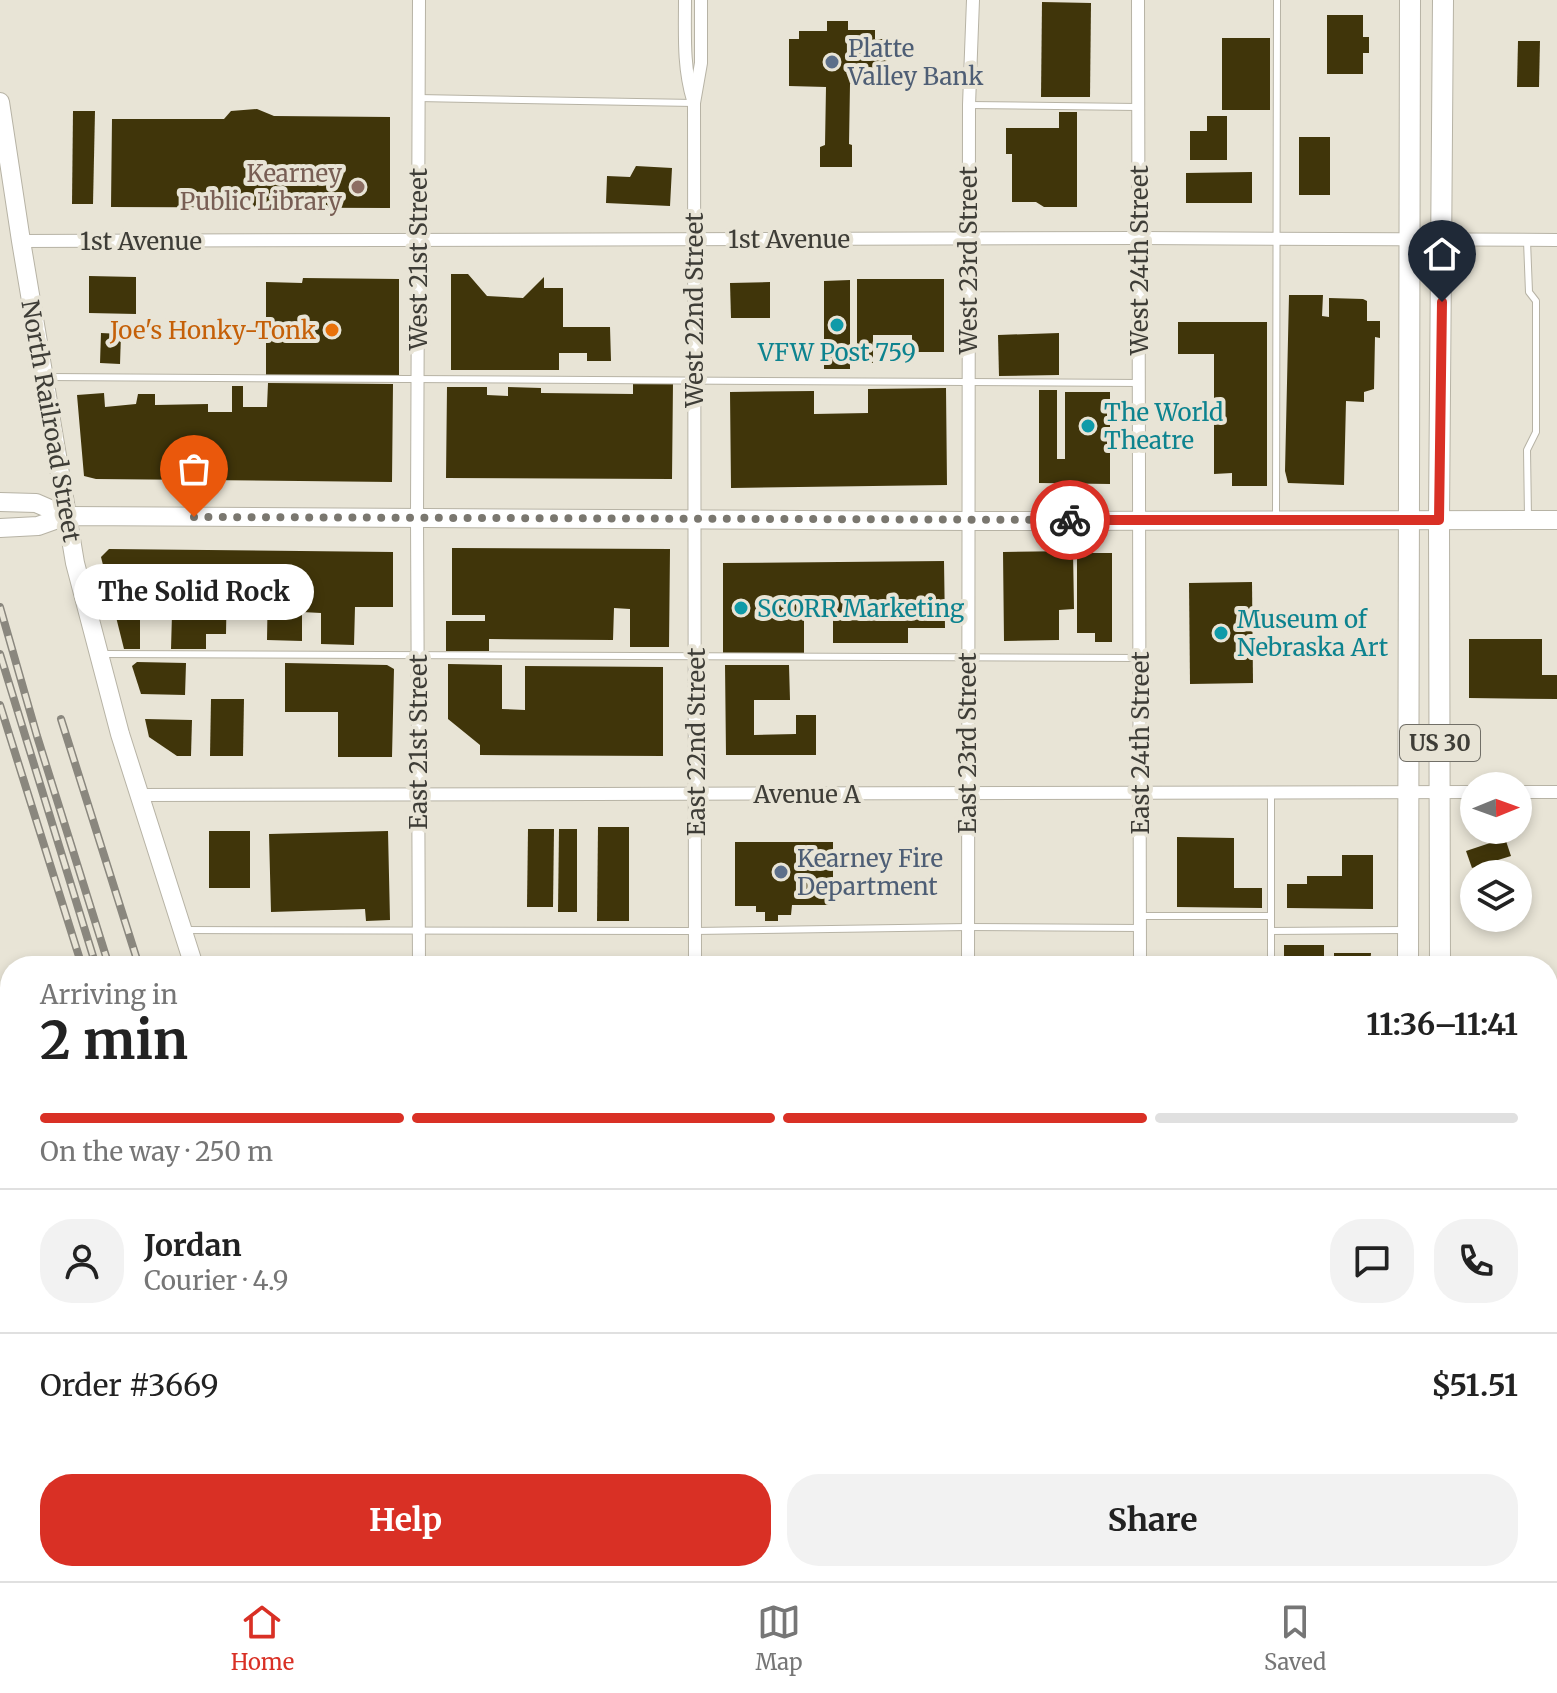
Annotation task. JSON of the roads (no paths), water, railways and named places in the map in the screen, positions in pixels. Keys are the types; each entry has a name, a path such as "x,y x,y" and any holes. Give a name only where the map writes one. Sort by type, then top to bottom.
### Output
{"main road":[{"name":"US 30","path":"1408,956 1410,0"},
{"name":"US 30","path":"1440,956 1443,0"}],"street":[{"name":"West 21st Street","path":"417,518 419,0"},
{"name":"West 22nd Street","path":"685,0 686,79 694,103"},
{"name":"West 22nd Street","path":"696,518 694,103 701,63 701,0"},
{"name":"West 23rd Street","path":"968,521 969,105 973,0"},
{"name":"West 24th Street","path":"1138,0 1140,520"},
{"name":"North Railroad Street","path":"0,102 75,563 139,795 190,956"},
{"name":"1st Avenue","path":"21,241 1557,240"},
{"path":"0,502 36,503 66,516"},
{"path":"0,528 38,526 66,516 968,521 1557,520"},
{"name":"East 21st Street","path":"417,518 419,956"},
{"name":"East 22nd Street","path":"695,956 696,518"},
{"name":"East 24th Street","path":"1140,520 1140,956"},
{"name":"East 23rd Street","path":"968,521 968,956"},
{"name":"Avenue A","path":"139,795 1460,792"},
{"path":"1532,792 1557,792"}],"lane":[{"path":"1276,520 1277,0"},
{"path":"418,98 694,103"},
{"path":"969,105 1139,107"},
{"path":"1527,240 1529,292 1536,301 1536,432 1527,450 1528,521"},
{"path":"43,377 1140,383"},
{"path":"99,654 1140,658"},
{"path":"1271,793 1271,956"},
{"path":"181,930 695,931 968,927 1271,916"},
{"path":"1271,931 1408,930"}],"railway":[{"path":"0,607 106,956"},
{"path":"0,654 93,956"},
{"path":"0,705 79,956"},
{"path":"61,719 136,956"}],"place":[{"name":"Platte Valley Bank","path":"832,62"},
{"name":"Kearney Public Library","path":"358,187"},
{"name":"VFW Post 759","path":"837,325"},
{"name":"Joe's Honky-Tonk","path":"332,330"},
{"name":"The World Theatre","path":"1088,426"},
{"name":"The Solid Rock","path":"194,517"},
{"name":"SCORR Marketing","path":"741,608"},
{"name":"Museum of Nebraska Art","path":"1221,633"},
{"name":"Kearney Fire Department","path":"781,872"}]}
